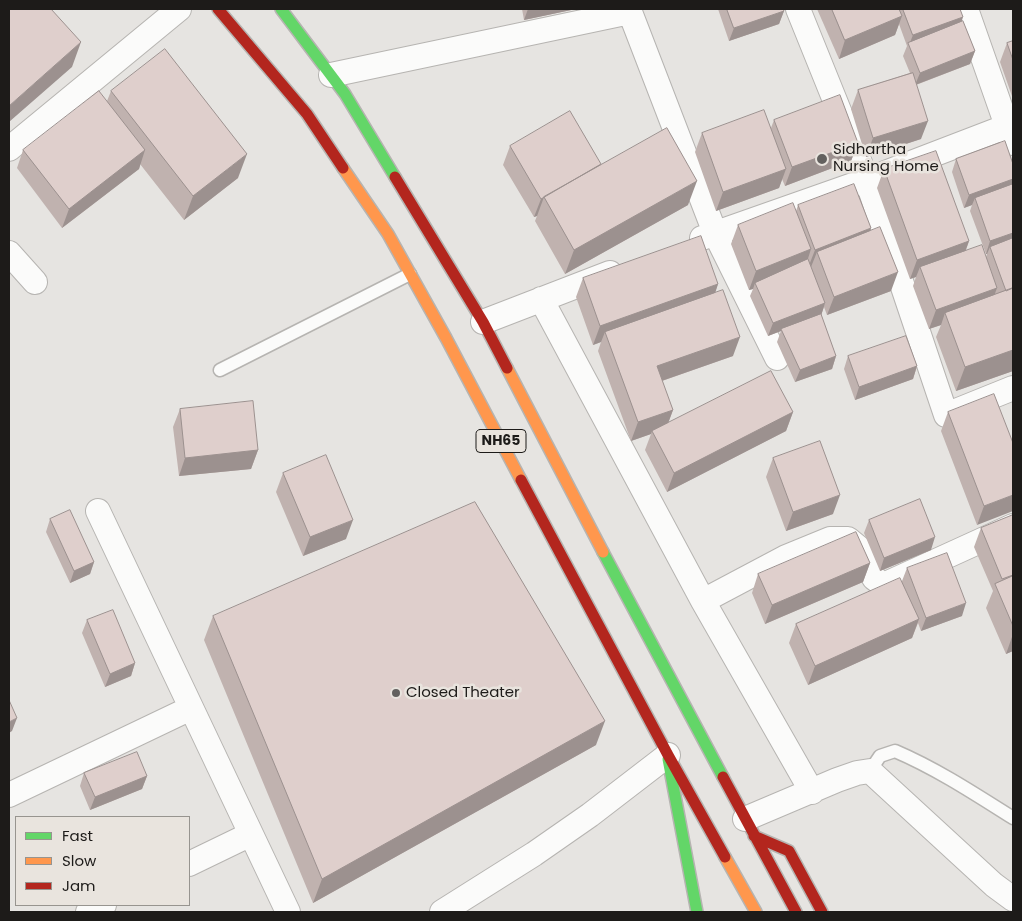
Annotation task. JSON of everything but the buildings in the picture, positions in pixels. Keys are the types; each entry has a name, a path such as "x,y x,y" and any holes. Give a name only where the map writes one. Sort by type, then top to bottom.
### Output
{"main road":[{"name":"NH65","path":"218,9 307,114 388,234 446,338 668,755 756,912"},
{"name":"NH65","path":"281,9 345,94 483,322 667,674 796,912"},
{"path":"668,755 697,912"},
{"path":"749,828 789,851 822,912"}],"street":[{"path":"9,149 179,9"},
{"path":"798,9 867,180 946,415 995,406 1013,388"},
{"path":"679,247 715,232 1011,131 966,9"},
{"path":"331,75 630,12 715,232 777,358"},
{"path":"9,253 35,282"},
{"path":"483,322 633,264"},
{"path":"542,299 703,601 812,792"},
{"path":"98,511 288,912"},
{"path":"703,601 786,557 830,539 848,538 859,548 874,578 882,584 888,584 1013,526"},
{"path":"9,794 192,708"},
{"path":"442,912 542,849 668,755"},
{"path":"749,828 812,792 857,773 870,771 994,885 1013,899"},
{"path":"190,864 251,834"},
{"path":"88,912 102,906"}],"lane":[{"path":"220,370 410,274"},
{"path":"870,771 880,756 896,751 947,777 1013,818"}],"traffic: fast":[{"path":"281,9 345,94 395,177"},
{"path":"603,552 723,777"},
{"path":"668,759 697,912"}],"traffic: slow":[{"path":"343,168 388,234 446,338 521,480"},
{"path":"507,368 603,552"},
{"path":"725,857 756,912"}],"traffic: jam":[{"path":"218,9 307,114 343,168"},
{"path":"395,177 483,322 507,368"},
{"path":"521,480 668,755 725,857"},
{"path":"723,777 796,912"},
{"path":"754,836 789,851 822,912"}],"place":[{"name":"Sidhartha Nursing Home","path":"822,159"},
{"name":"Closed Theater","path":"396,693"}]}
